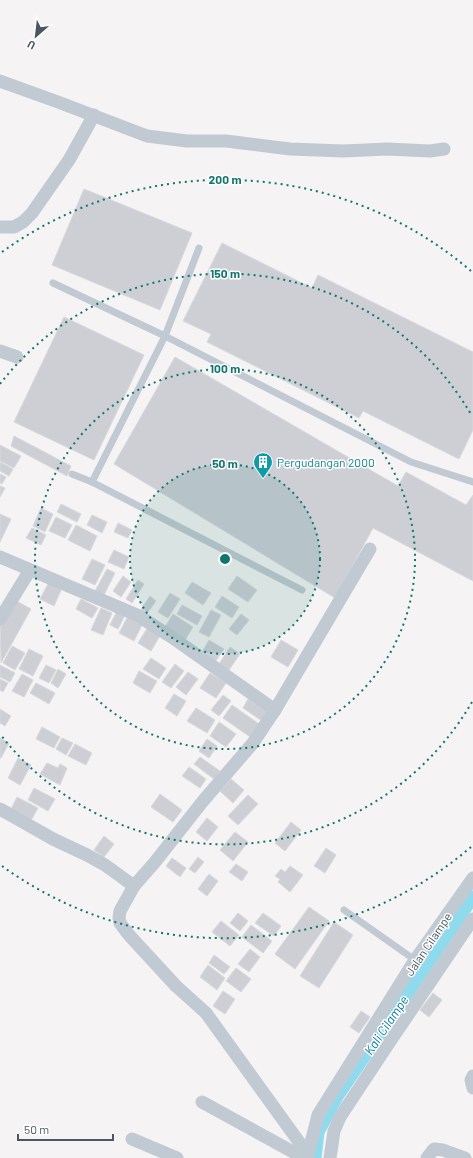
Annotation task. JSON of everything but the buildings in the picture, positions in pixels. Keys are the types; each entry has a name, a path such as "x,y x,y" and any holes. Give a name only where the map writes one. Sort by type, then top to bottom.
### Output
{"street":[{"path":"0,82 94,115 147,136 187,141 226,141 290,149 344,151 387,149 430,151 444,149"},
{"path":"0,228 14,227 23,222 32,213 69,160 94,115"},
{"path":"0,351 17,357"},
{"path":"306,1156 206,1013 176,986 129,935 120,923 120,911 134,886 203,801 253,743 276,710 370,550"},
{"path":"0,557 137,615 173,638 276,710"},
{"path":"0,619 30,570"},
{"path":"0,810 105,865 134,886"},
{"name":"Jalan Cilampe","path":"306,1156 318,1115 415,960 473,878"},
{"path":"330,1158 334,1131 340,1117 473,919"},
{"path":"473,1076 471,1080 473,1088"},
{"path":"202,1102 306,1156"},
{"path":"132,1139 177,1158"},
{"path":"426,1158 434,1149 443,1150 465,1158"}],"lane":[{"path":"92,482 165,336 199,248"},
{"path":"53,283 165,336 411,462 473,482"},
{"path":"72,474 92,482 302,590"},
{"path":"344,910 415,960"}],"waterway":[{"name":"Kali Cilampe","path":"315,1158 318,1132 338,1095 473,897"}],"place":[{"name":"Pergudangan 2000","path":"263,479"}]}
